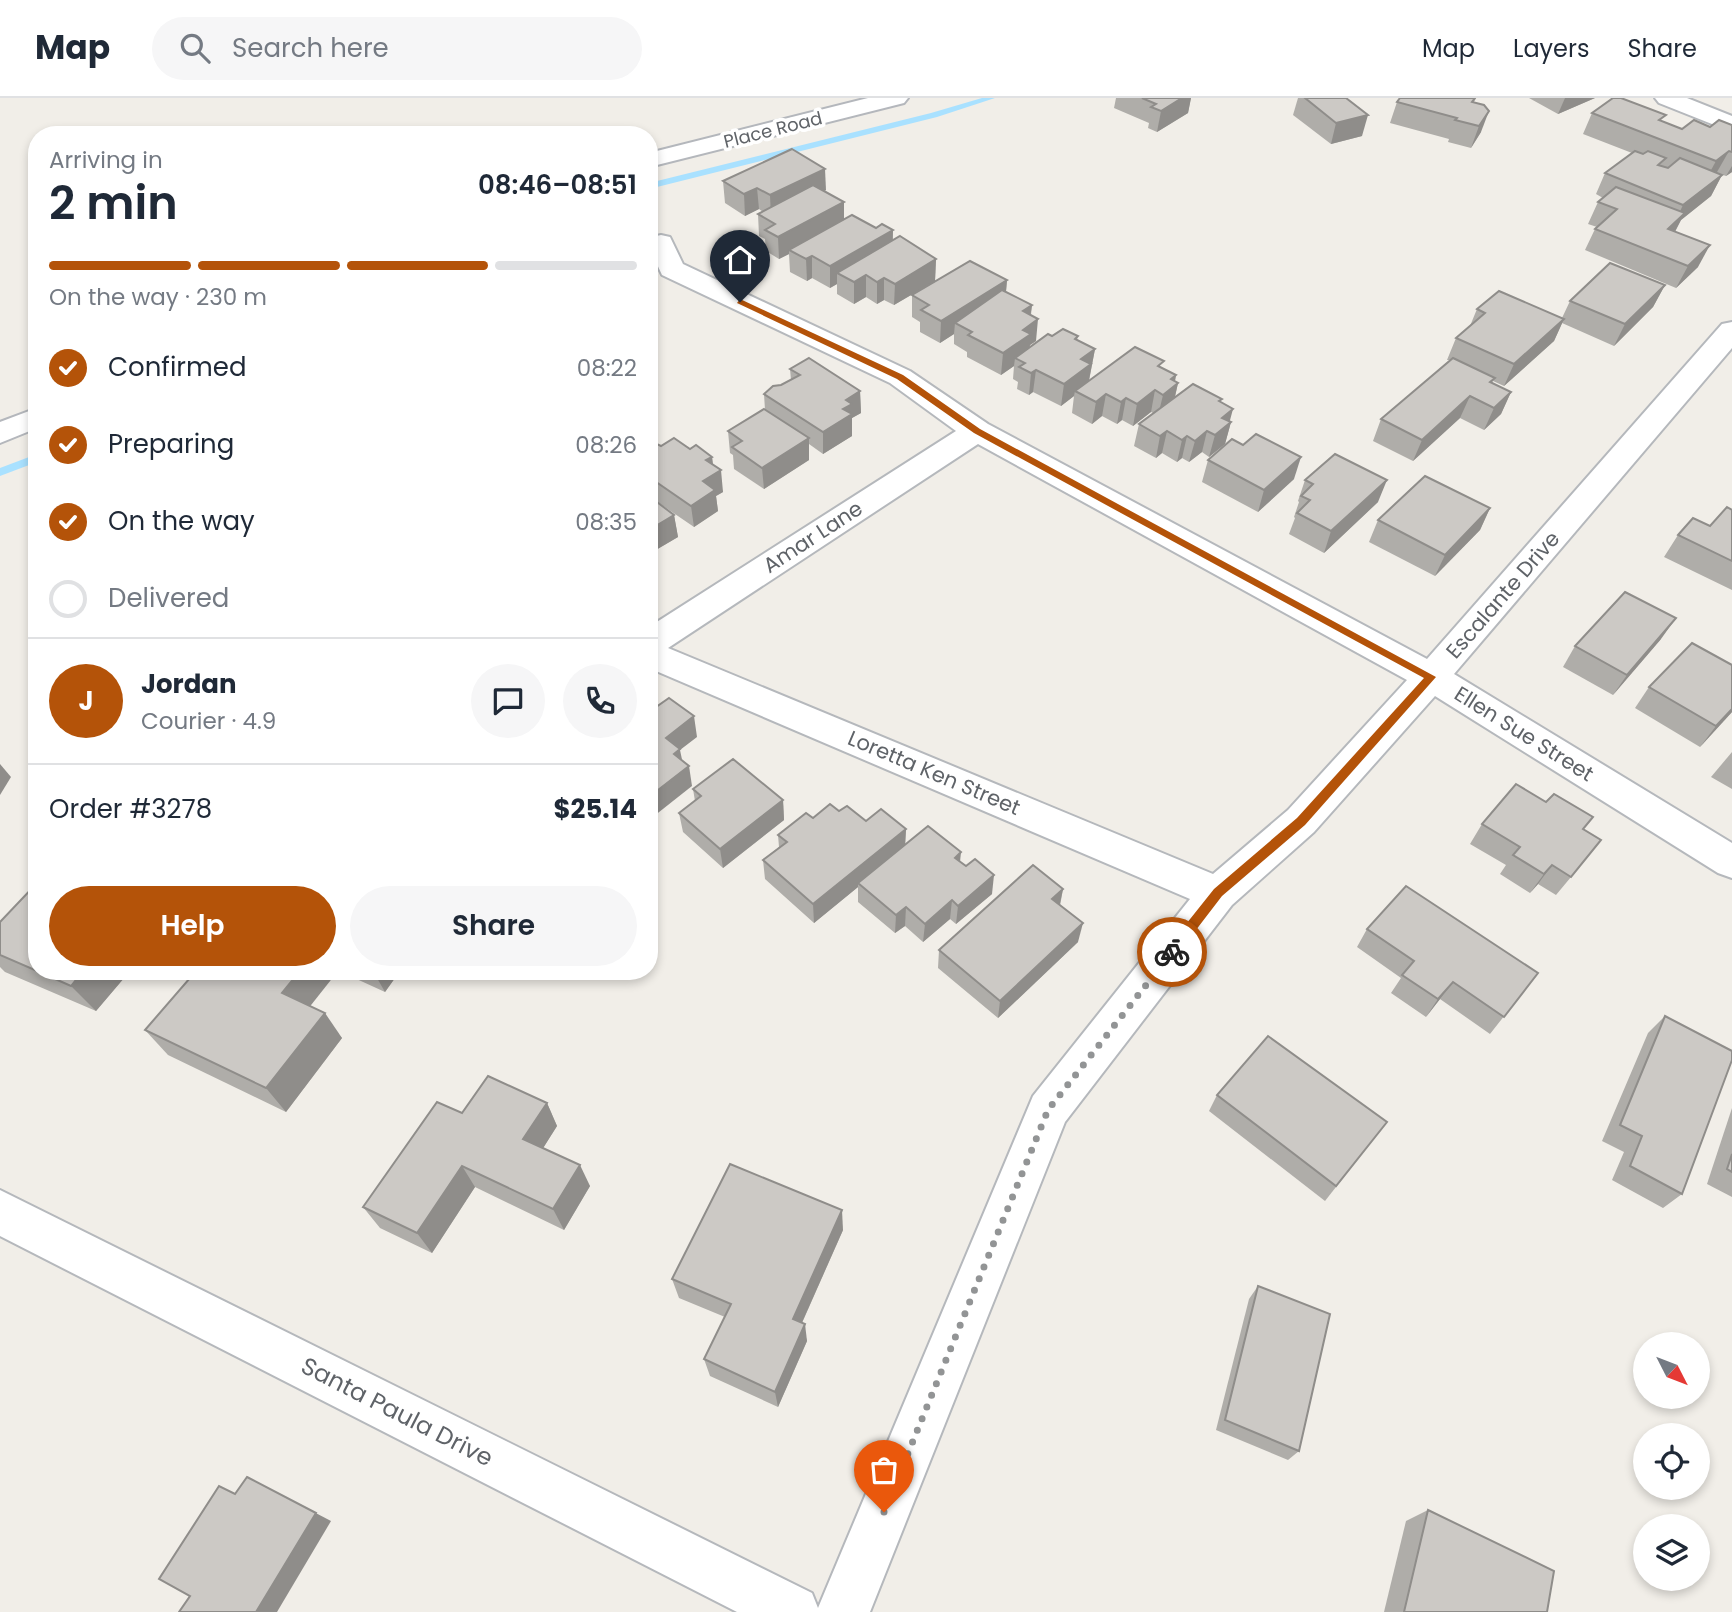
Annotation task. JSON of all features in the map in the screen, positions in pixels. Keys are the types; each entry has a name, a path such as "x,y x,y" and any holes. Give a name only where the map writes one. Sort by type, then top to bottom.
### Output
{"street":[{"name":"Place Road","path":"658,158 896,98"},
{"path":"1667,98 1732,125"},
{"name":"Ellen Sue Street","path":"661,243 671,269 900,377 977,431 1431,677 1732,862"},
{"name":"Escalante Drive","path":"843,1612 1048,1110 1218,893 1301,821 1431,677 1732,330"},
{"path":"0,433 28,421"},
{"name":"Amar Lane","path":"658,638 977,431"},
{"name":"Loretta Ken Street","path":"658,658 1218,893"},
{"name":"Santa Paula Drive","path":"0,1212 793,1612"}],"building":[{"path":"1142,98 1182,98 1161,111 1151,107 1156,104"},
{"path":"1305,98 1346,98 1368,115 1336,123"},
{"path":"1400,98 1475,98 1472,102 1484,105 1489,111 1479,126 1397,102"},
{"path":"1613,98 1621,98 1666,115 1659,120 1682,129 1694,120 1710,127 1719,120 1732,125 1732,152 1729,151 1716,161 1592,113"},
{"path":"792,149 825,169 770,195 757,188 744,194 723,181"},
{"path":"1635,151 1643,154 1648,151 1666,158 1658,165 1668,168 1680,158 1722,175 1683,205 1605,173"},
{"path":"813,185 844,202 778,237 765,230 775,224 758,214"},
{"path":"1616,187 1685,213 1668,229 1710,245 1688,266 1595,229 1617,209 1598,202"},
{"path":"852,215 876,228 882,224 893,230 830,266 812,256 806,259 789,250"},
{"path":"900,236 936,259 895,284 884,278 877,282 866,275 854,282 837,273"},
{"path":"970,261 1007,280 941,321 921,310 929,305 912,295"},
{"path":"1610,263 1665,285 1625,324 1570,301"},
{"path":"1002,290 1032,305 1023,311 1038,319 1023,330 1031,334 1003,353 968,335 972,332 955,323"},
{"path":"1499,291 1564,319 1514,364 1456,338 1485,313 1477,309"},
{"path":"1063,329 1078,336 1075,339 1095,349 1081,359 1091,364 1064,384 1036,370 1031,373 1019,367 1025,363 1015,358 1048,334 1052,336"},
{"path":"1135,347 1164,361 1158,366 1176,375 1171,379 1178,383 1163,395 1155,390 1137,404 1126,398 1121,402 1106,394 1096,402 1075,391"},
{"path":"809,358 860,391 846,400 852,404 843,409 852,414 823,432 764,394 773,386 800,375 790,369"},
{"path":"1453,358 1495,378 1490,382 1511,392 1494,408 1470,396 1422,440 1381,419"},
{"path":"1193,384 1222,399 1219,401 1233,409 1222,418 1231,422 1215,435 1207,431 1195,441 1187,436 1182,440 1167,431 1160,436 1139,424"},
{"path":"764,409 809,438 762,468 732,447 742,441 728,431"},
{"path":"1256,434 1301,457 1264,490 1208,460 1232,439 1243,445"},
{"path":"674,438 690,449 696,445 712,457 706,460 721,470 703,481 715,490 691,506 658,483 658,444 661,446"},
{"path":"1335,454 1387,480 1331,531 1297,513 1310,500 1301,496 1313,484 1305,480"},
{"path":"1425,476 1490,508 1445,555 1378,520"},
{"path":"658,503 674,515 658,525"},
{"path":"1727,507 1732,510 1732,561 1678,535 1693,518 1710,526"},
{"path":"1625,592 1676,618 1627,675 1575,646"},
{"path":"1692,643 1732,665 1732,709 1716,726 1649,687"},
{"path":"669,698 694,716 666,738 680,749 674,754 689,766 658,790 658,706"},
{"path":"733,759 783,800 720,849 679,813 701,796 693,789"},
{"path":"1516,784 1546,802 1554,794 1593,817 1583,829 1601,840 1571,877 1552,865 1544,874 1513,855 1520,847 1482,824"},
{"path":"830,804 839,811 847,806 866,821 881,809 906,829 813,904 763,860 787,842 778,835 806,813 813,818"},
{"path":"928,826 961,852 955,858 966,866 975,859 994,875 958,906 952,900 925,924 906,907 896,915 858,883"},
{"path":"1033,865 1063,889 1052,899 1083,923 1000,1001 939,950"},
{"path":"1406,886 1538,973 1504,1017 1453,982 1438,999 1402,975 1414,961 1367,929"},
{"path":"28,892 28,967 0,955 0,922"},
{"path":"57,980 76,980 71,986"},
{"path":"188,980 293,980 282,993 325,1013 266,1088 145,1030"},
{"path":"1665,1016 1732,1051 1732,1060 1682,1194 1630,1166 1642,1136 1620,1125"},
{"path":"1268,1036 1387,1122 1336,1186 1217,1095"},
{"path":"488,1076 547,1103 523,1139 580,1165 553,1209 462,1166 417,1233 363,1207 437,1102 462,1113"},
{"path":"1732,1154 1732,1172 1727,1169"},
{"path":"730,1164 842,1210 793,1319 805,1324 775,1392 704,1359 731,1304 672,1279"},
{"path":"1258,1286 1330,1314 1299,1451 1225,1420"},
{"path":"247,1477 316,1513 256,1612 179,1612 190,1596 159,1579 219,1486 235,1494"},
{"path":"1428,1510 1554,1571 1547,1612 1404,1612"}],"waterway":[{"path":"658,184 934,115 991,98"},
{"path":"0,472 28,461"}],"way so far":[{"path":"884,1512 1048,1110 1172,952"}],"route":[{"path":"740,302 900,377 977,431 1431,677 1301,821 1218,893 1172,952"}]}
